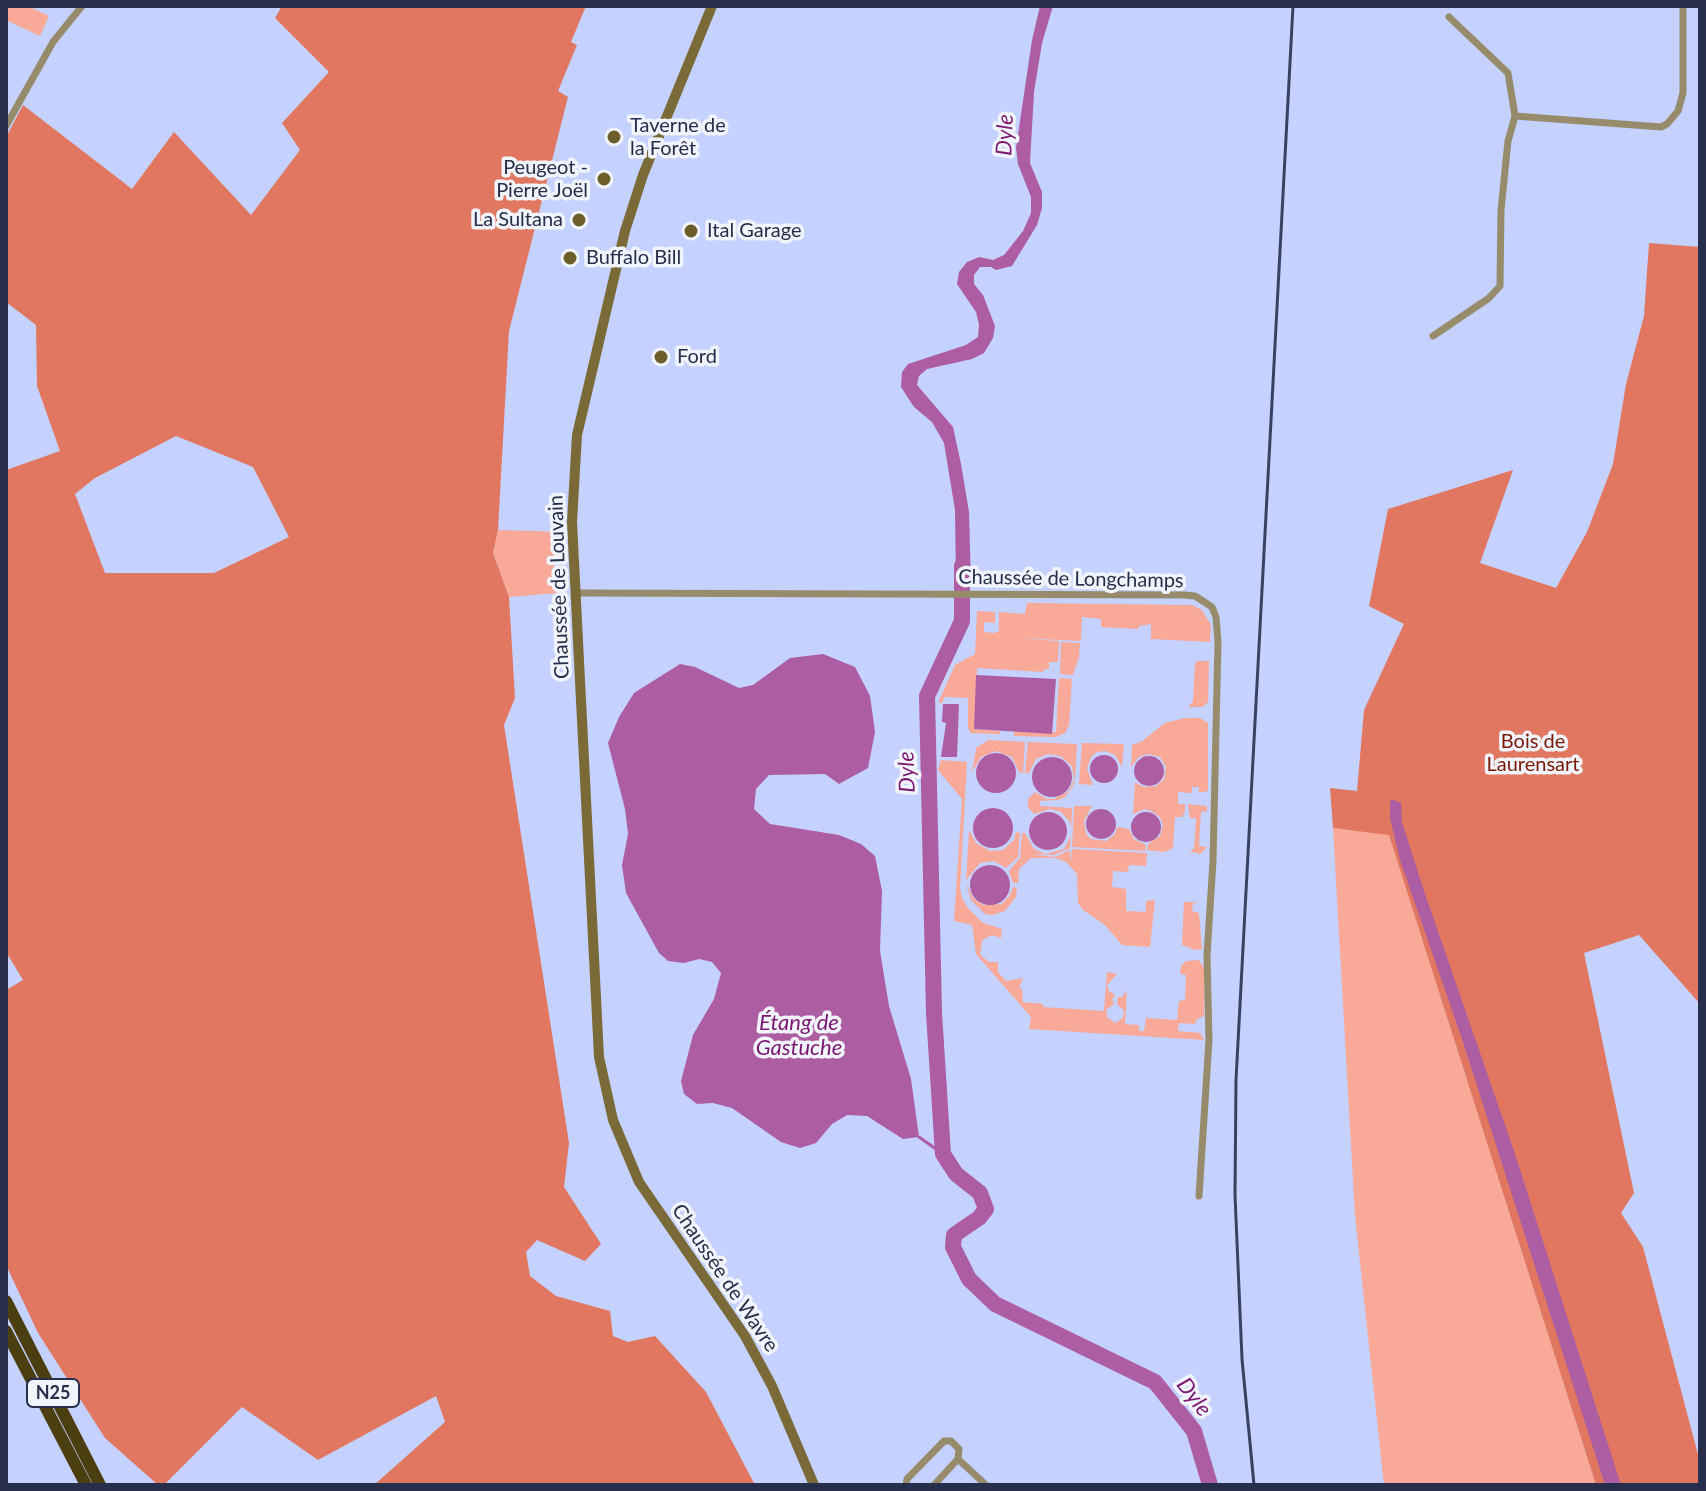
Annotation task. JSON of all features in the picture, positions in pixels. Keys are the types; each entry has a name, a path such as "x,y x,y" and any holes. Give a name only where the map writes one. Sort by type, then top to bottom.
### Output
{"highway":[{"name":"N25","path":"6,1301 100,1485"},
{"name":"N25","path":"6,1331 86,1485"}],"main road":[{"name":"Chaussée de Louvain","path":"639,1182 613,1120 599,1057 572,490 577,435 585,395 625,231 639,188 712,6"},
{"name":"Chaussée de Wavre","path":"639,1182 745,1336 772,1386 814,1485"}],"street":[{"path":"1515,116 1661,127 1667,124 1678,111 1683,93 1683,6"},
{"path":"6,126 53,42 78,8"},
{"path":"1433,336 1478,306 1500,286 1501,210 1509,131 1515,116 1508,73 1449,17"},
{"name":"Chaussée de Longchamps","path":"576,593 1185,595 1205,601 1212,607 1216,617 1213,861 1207,955 1209,1040 1199,1196"},
{"path":"906,1485 907,1479 944,1441 951,1441 959,1449 958,1459 934,1485"},
{"path":"958,1459 986,1485"},
{"path":"971,1485 978,1477"}],"shaded area":[{"path":"6,6 28,6 49,16 40,36 6,20"},
{"path":"564,527 565,536 554,540 554,580 558,593 509,597 493,553 498,530 562,532"},
{"path":"1027,603 1192,605 1202,610 1211,625 1210,642 1151,639 1151,624 1139,626 1138,629 1101,627 1101,619 1082,617 1081,641 1017,638 1059,641 1058,662 1049,662 1049,669 1043,672 977,668 974,729 1000,731 1000,734 970,733 968,698 944,697 943,702 938,703 955,665 975,654 977,611 995,612 995,623 984,622 984,632 994,633 999,631 999,612 1025,614"},
{"path":"1061,642 1080,643 1073,675 1060,674"},
{"path":"1197,661 1209,661 1208,702 1203,707 1188,707 1193,701"},
{"path":"1059,678 1072,679 1069,725 1065,733 1056,737 1014,736 1014,732 1056,732"},
{"path":"1200,718 1208,723 1208,791 1199,793 1199,787 1192,787 1192,793 1178,792 1178,804 1185,804 1185,811 1182,817 1175,817 1173,848 1164,852 1147,850 1148,844 1160,836 1163,825 1160,817 1151,811 1145,809 1133,814 1135,782 1143,787 1156,786 1164,779 1166,767 1160,757 1149,754 1139,757 1131,767 1132,745 1141,742 1165,723"},
{"path":"988,740 1025,742 1023,773 1019,772 1012,757 995,751 981,757 972,772 976,748"},
{"path":"1028,742 1077,744 1075,778 1072,788 1065,797 1058,800 1040,801 1040,806 1072,808 1071,830 1070,822 1061,812 1050,809 1034,814 1028,807 1028,799 1035,792 1047,799 1054,799 1069,791 1074,779 1072,766 1060,756 1048,754 1036,759 1029,773 1025,773"},
{"path":"1082,743 1124,744 1122,767 1115,755 1097,752 1091,757 1087,769 1093,785 1079,784"},
{"path":"941,760 967,762 962,898 983,923 1002,929 1001,938 992,935 982,940 980,955 989,962 998,962 998,972 1006,981 1023,978 1019,988 1022,989 1023,1002 1043,1004 1043,1007 1104,1011 1107,972 1117,974 1107,985 1115,995 1112,999 1114,1004 1106,1010 1107,1017 1115,1023 1123,1018 1124,1011 1117,1004 1118,997 1122,997 1127,990 1125,1024 1139,1025 1139,1031 1144,1031 1146,1018 1177,1020 1179,1001 1185,1000 1186,975 1180,974 1181,966 1186,961 1199,960 1204,968 1204,1016 1197,1019 1195,1024 1179,1023 1178,1031 1200,1033 1204,1040 1029,1029 1031,1017 976,954 972,925 954,921 962,799 938,770"},
{"path":"1188,804 1207,806 1207,811 1201,812 1199,846 1207,847 1200,854 1189,851 1194,849 1196,818 1190,818"},
{"path":"1074,806 1092,806 1084,821 1086,834 1091,839 1106,841 1115,834 1117,827 1129,829 1134,839 1146,845 1145,851 1072,847"},
{"path":"1333,828 1389,834 1596,1485 1384,1485 1355,1216"},
{"path":"969,830 976,843 990,851 1003,850 1014,840 1016,832 1020,833 1018,857 1006,868 994,861 980,863 966,880"},
{"path":"1022,833 1034,849 1046,854 1064,849 1071,835 1070,848 1054,855 1029,854 1055,857 1070,850 1070,863 1072,849 1147,853 1146,866 1129,865 1128,872 1113,871 1112,887 1126,889 1126,911 1146,912 1146,901 1155,900 1150,947 1122,945 1105,925 1083,910 1078,903 1077,874 1066,862 1056,858 1031,858 1019,869 1018,883 1013,883 1009,871 1020,858"},
{"path":"966,882 973,898 983,905 1002,904 1013,887 1017,888 1016,897 1005,911 985,914 971,900"},
{"path":"1184,902 1199,902 1193,903 1192,911 1199,913 1202,949 1182,945"}],"green space":[{"path":"282,6 586,6 571,42 577,45 558,91 568,97 509,331 498,530 493,553 509,597 515,698 504,725 569,1143 564,1187 601,1244 585,1261 537,1240 526,1252 530,1276 556,1296 610,1311 613,1336 628,1342 655,1336 706,1392 755,1485 374,1485 445,1422 436,1396 318,1460 242,1407 164,1485 158,1485 105,1438 38,1333 6,1265 6,990 23,980 6,952 6,470 60,451 37,386 36,325 6,302 6,137 23,105 132,189 174,132 251,215 300,150 282,123 329,72 275,18","holes":["176,436 253,467 289,537 214,573 105,573 75,494 95,478"]},
{"name":"Bois de Laurensart","path":"1649,243 1700,247 1700,1004 1639,935 1584,953 1634,1193 1621,1213 1643,1247 1700,1462 1700,1485 1596,1485 1389,835 1333,828 1330,788 1357,791 1364,710 1404,624 1369,606 1388,509 1513,470 1480,563 1556,588 1587,532 1613,464 1626,384 1644,316"}],"water":[{"path":"1040,6 1053,6 1042,43 1034,92 1030,163 1042,192 1037,225 1012,266 996,270 980,267 974,275 974,284 983,295 995,326 993,338 984,353 972,359 927,369 919,376 917,385 953,427 961,464 969,512 971,585 956,585 955,510 944,443 932,422 914,407 901,387 902,372 908,364 966,345 978,337 976,312 957,284 959,272 967,262 979,257 993,260 1004,255 1023,231 1031,213 1031,197 1018,164 1016,148"},
{"name":"Étang de Gastuche","path":"823,654 855,667 870,696 875,732 868,768 839,784 825,774 769,775 756,789 754,809 770,824 839,835 861,844 875,856 882,891 880,951 889,1006 911,1079 919,1137 903,1139 867,1116 847,1115 832,1124 816,1143 800,1148 781,1142 732,1108 713,1103 697,1104 684,1094 681,1081 693,1035 714,999 721,973 712,962 699,959 684,963 668,961 659,953 626,893 622,865 628,834 625,809 608,743 634,693 680,664 695,667 739,688 753,685 790,658"},
{"path":"976,675 1056,679 1052,734 974,729"},
{"path":"943,704 959,704 957,757 941,757 946,723 942,722"},
{"path":"996,753 1010,759 1016,773 1010,787 996,793 982,787 976,773 982,759"},
{"path":"1104,755 1114,759 1118,769 1114,779 1104,783 1094,779 1090,769 1094,759"},
{"path":"1149,756 1160,760 1164,771 1160,782 1149,786 1138,782 1134,771 1138,760"},
{"path":"1052,757 1066,763 1072,777 1066,791 1052,797 1038,791 1032,777 1038,763"},
{"path":"1390,801 1401,803 1402,822 1424,891 1514,1151 1621,1485 1605,1485 1462,1039 1400,860 1390,818"},
{"path":"993,808 1007,814 1013,828 1007,842 993,848 979,842 973,828 979,814"},
{"path":"1101,809 1112,813 1116,824 1112,835 1101,839 1090,835 1086,824 1090,813"},
{"path":"1048,812 1062,817 1067,831 1062,845 1048,850 1034,845 1029,831 1034,817"},
{"path":"1146,812 1152,813 1160,821 1160,833 1152,841 1146,842 1140,841 1132,833 1131,827 1132,821 1140,813"},
{"path":"990,865 1004,871 1010,885 1004,899 990,905 976,899 970,885 976,871"}],"waterway":[{"name":"Dyle","path":"962,566 962,621 927,696 934,1013 943,1154 956,1174 980,1193 986,1209 979,1218 954,1235 953,1247 969,1279 995,1304 1155,1382 1194,1431 1210,1485"},
{"path":"919,1137 943,1154"}],"railway":[{"path":"1254,1485 1242,1359 1235,1195 1236,1080 1293,6"}],"place":[{"name":"Taverne de la Forêt","path":"614,137"},
{"name":"Peugeot - Pierre Joël","path":"604,179"},
{"name":"La Sultana","path":"579,220"},
{"name":"Ital Garage","path":"691,231"},
{"name":"Buffalo Bill","path":"570,258"},
{"name":"Ford","path":"661,357"}]}
